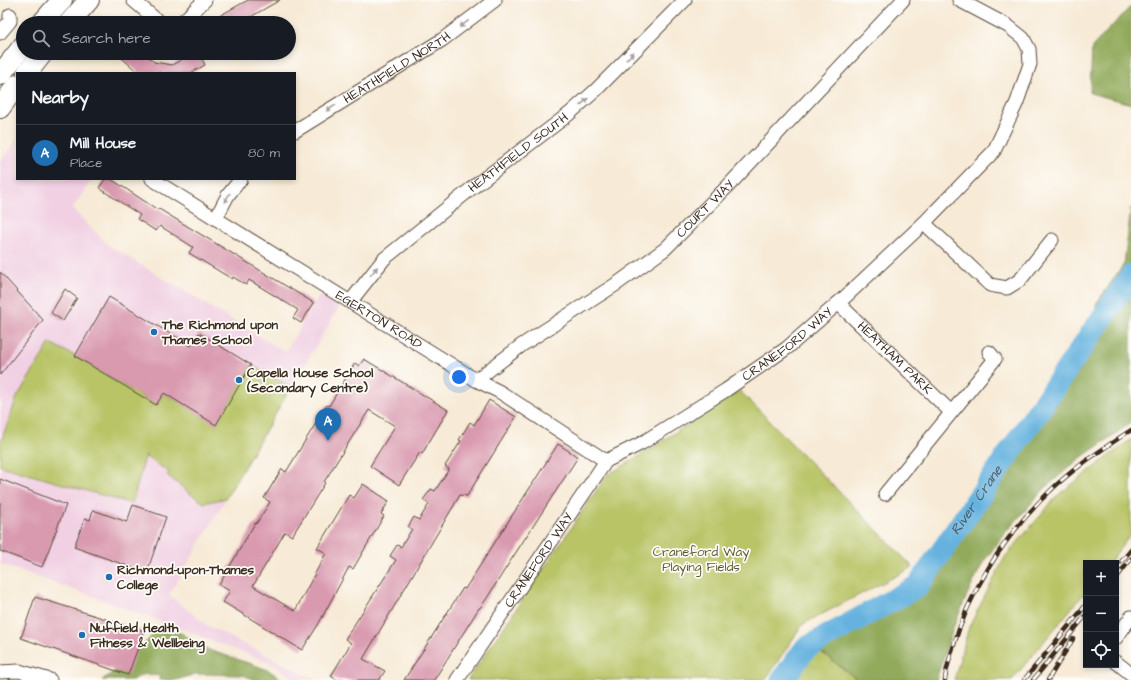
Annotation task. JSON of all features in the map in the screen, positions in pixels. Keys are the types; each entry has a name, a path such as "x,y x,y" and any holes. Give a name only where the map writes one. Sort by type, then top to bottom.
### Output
{"highway":[{"path":"48,16 62,0"},
{"path":"75,16 89,0"},
{"path":"0,108 12,85 19,60"},
{"path":"27,72 37,60"}],"street":[{"path":"133,0 152,16"},
{"path":"188,16 204,0"},
{"name":"HEATHFIELD NORTH","path":"296,130 442,40 495,0"},
{"name":"HEATHFIELD SOUTH","path":"350,302 384,259 477,184 569,114 596,90 685,0"},
{"name":"COURT WAY","path":"476,380 522,345 611,288 665,250 729,185 903,0"},
{"name":"CRANEFORD WAY","path":"457,680 606,461 642,443 726,390 787,348 838,304 924,223 994,150 1017,102 1030,64 1029,49 1023,38 1008,26 958,0"},
{"path":"0,33 10,21 10,15"},
{"name":"EGERTON ROAD","path":"154,180 476,380 500,392 606,461"},
{"path":"216,218 228,195 240,180"},
{"path":"924,223 990,285 1007,288 1020,280 1052,240"},
{"name":"HEATHAM PARK","path":"838,304 951,412"},
{"path":"885,494 995,359 989,352"},
{"path":"1119,634 1131,617"},
{"path":"1119,664 1131,674"},
{"path":"0,672 19,671 50,680"}],"shaded area":[{"path":"16,141 16,180 91,180 72,209 108,245 285,352 320,295 339,307 169,595 208,626 316,680 297,680 273,664 123,607 0,564 0,161"}],"green space":[{"path":"1131,6 1131,104 1090,93 1092,47"},
{"path":"1131,208 1131,423 1079,459 1045,488 1005,533 984,561 968,593 953,628 936,680 858,680 820,651 923,588 1099,328 1096,304 1124,264"},
{"path":"50,343 75,356 156,405 164,393 216,424 251,365 291,387 226,498 204,503 167,475 169,472 146,457 146,454 132,504 0,466 0,444 17,397"},
{"name":"Craneford Way Playing Fields","path":"740,391 913,567 803,624 765,680 468,680 607,475"},
{"path":"1131,439 1131,534 1111,560 1083,560 1083,595 1012,680 954,680 969,627 1005,557 1058,495"},
{"path":"155,632 181,633 209,650 268,670 283,680 256,680 243,675 195,674 176,680 159,680 160,676 144,674 132,680 102,680 130,658"},
{"path":"820,651 858,680 792,680 808,659"}],"building":[{"path":"248,0 280,0 252,16 219,16"},
{"path":"124,60 152,60 154,62 172,65 181,60 202,60 205,65 193,72 138,72"},
{"path":"104,180 113,180 158,210 159,209 314,303 301,323 293,318 298,310 249,280 246,285 233,277 232,279 189,253 193,247 160,226 156,231 137,219 140,215 99,188"},
{"path":"0,272 43,320 0,375"},
{"path":"65,289 77,298 63,321 51,313"},
{"path":"109,297 191,346 199,333 251,365 216,425 164,393 156,405 75,356"},
{"path":"364,359 448,410 422,454 420,452 399,485 370,466 395,426 369,410 292,536 285,532 253,586 295,611 326,553 317,548 349,495 354,498 363,484 389,501 381,514 384,516 353,569 349,567 318,625 302,650 223,602 230,591 219,585 255,523 256,524 270,502 264,498 282,469 286,472 355,363 359,366"},
{"path":"489,400 516,417 467,496 460,495 363,659 385,671 379,680 337,680 331,676 351,643 345,639 396,560 390,556 397,545 401,547 412,529 408,527 414,517 419,520 429,504 423,500 431,489 435,491 449,469 445,466 461,441 459,440 470,422 474,425"},
{"path":"558,444 578,457 487,598 479,608 434,680 404,680 463,588 465,589"},
{"path":"0,479 66,505 42,567 0,551"},
{"path":"133,505 166,517 148,569 144,567 142,571 74,547 85,518 90,520 93,510 127,522"},
{"name":"Nuffield Health Fitness & Wellbeing","path":"35,597 144,631 128,675 21,638"}],"waterway":[{"name":"River Crane","path":"782,680 806,648 918,586 1131,276"}],"railway":[{"path":"945,680 951,654 968,607 990,566 1017,527 1058,483 1088,459 1131,430"},
{"path":"1121,562 1131,550"},
{"path":"1119,574 1131,559"},
{"path":"1024,680 1083,609"},
{"path":"1033,680 1083,619"},
{"path":"1048,680 1073,639"}],"place":[{"name":"The Richmond upon Thames School","path":"154,332"},
{"name":"Capella House School (Secondary Centre)","path":"239,380"},
{"name":"Mill House","path":"328,441"},
{"name":"Richmond-upon-Thames College","path":"109,577"},
{"name":"Nuffield Health Fitness & Wellbeing","path":"82,635"}]}
